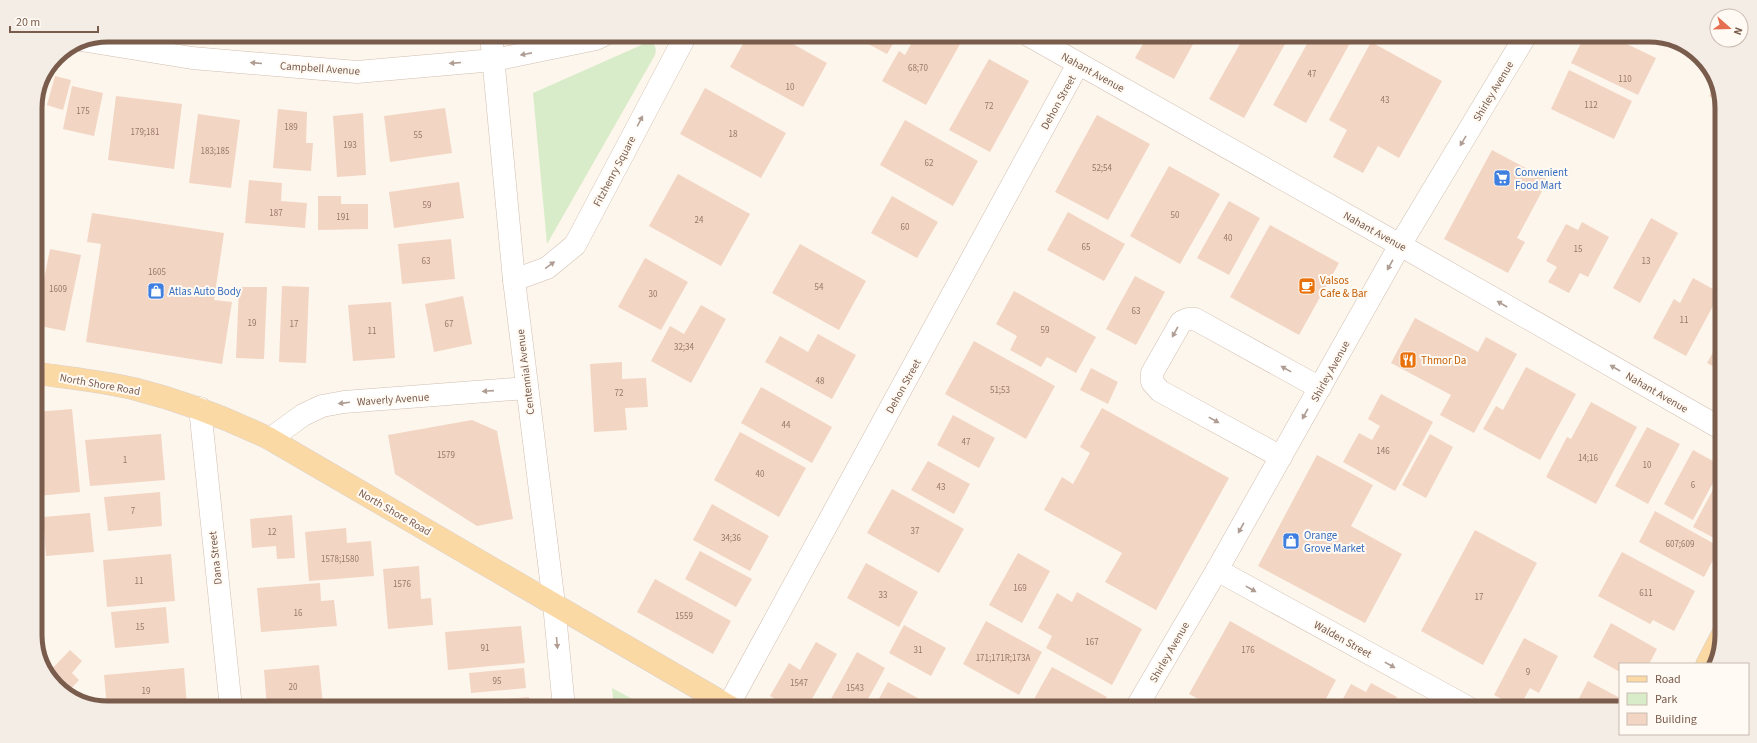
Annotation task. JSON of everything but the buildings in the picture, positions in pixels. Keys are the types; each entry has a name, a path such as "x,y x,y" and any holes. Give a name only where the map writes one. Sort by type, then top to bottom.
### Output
{"main road":[{"name":"North Shore Road","path":"42,374 134,389 200,408 270,439 719,701"}],"street":[{"name":"Centennial Avenue","path":"492,42 514,280 554,604 563,701"},
{"name":"Campbell Avenue","path":"99,43 192,58 357,72 494,60 581,42"},
{"name":"Fitzhenry Square","path":"514,280 547,268 575,245 682,42"},
{"name":"Nahant Avenue","path":"1040,42 1715,425"},
{"name":"Shirley Avenue","path":"1140,701 1217,570 1400,245 1522,42"},
{"name":"Dehon Street","path":"732,701 1078,64"},
{"path":"1281,457 1160,391 1152,382 1152,373 1181,322 1188,319 1195,319 1320,388"},
{"name":"Waverly Avenue","path":"270,439 302,415 322,406 344,402 527,388"},
{"name":"Dana Street","path":"200,408 230,701"},
{"name":"Walden Street","path":"1217,570 1456,701"}],"green space":[{"path":"646,43 651,43 655,46 655,55 547,244 533,93"},
{"path":"612,688 636,701 613,701"}],"place":[{"name":"Convenient Food Mart","path":"1502,178"},
{"name":"Valsos Cafe & Bar","path":"1307,286"},
{"name":"Atlas Auto Body","path":"156,291"},
{"name":"Thmor Da","path":"1408,360"},
{"name":"Orange Grove Market","path":"1291,541"}]}
